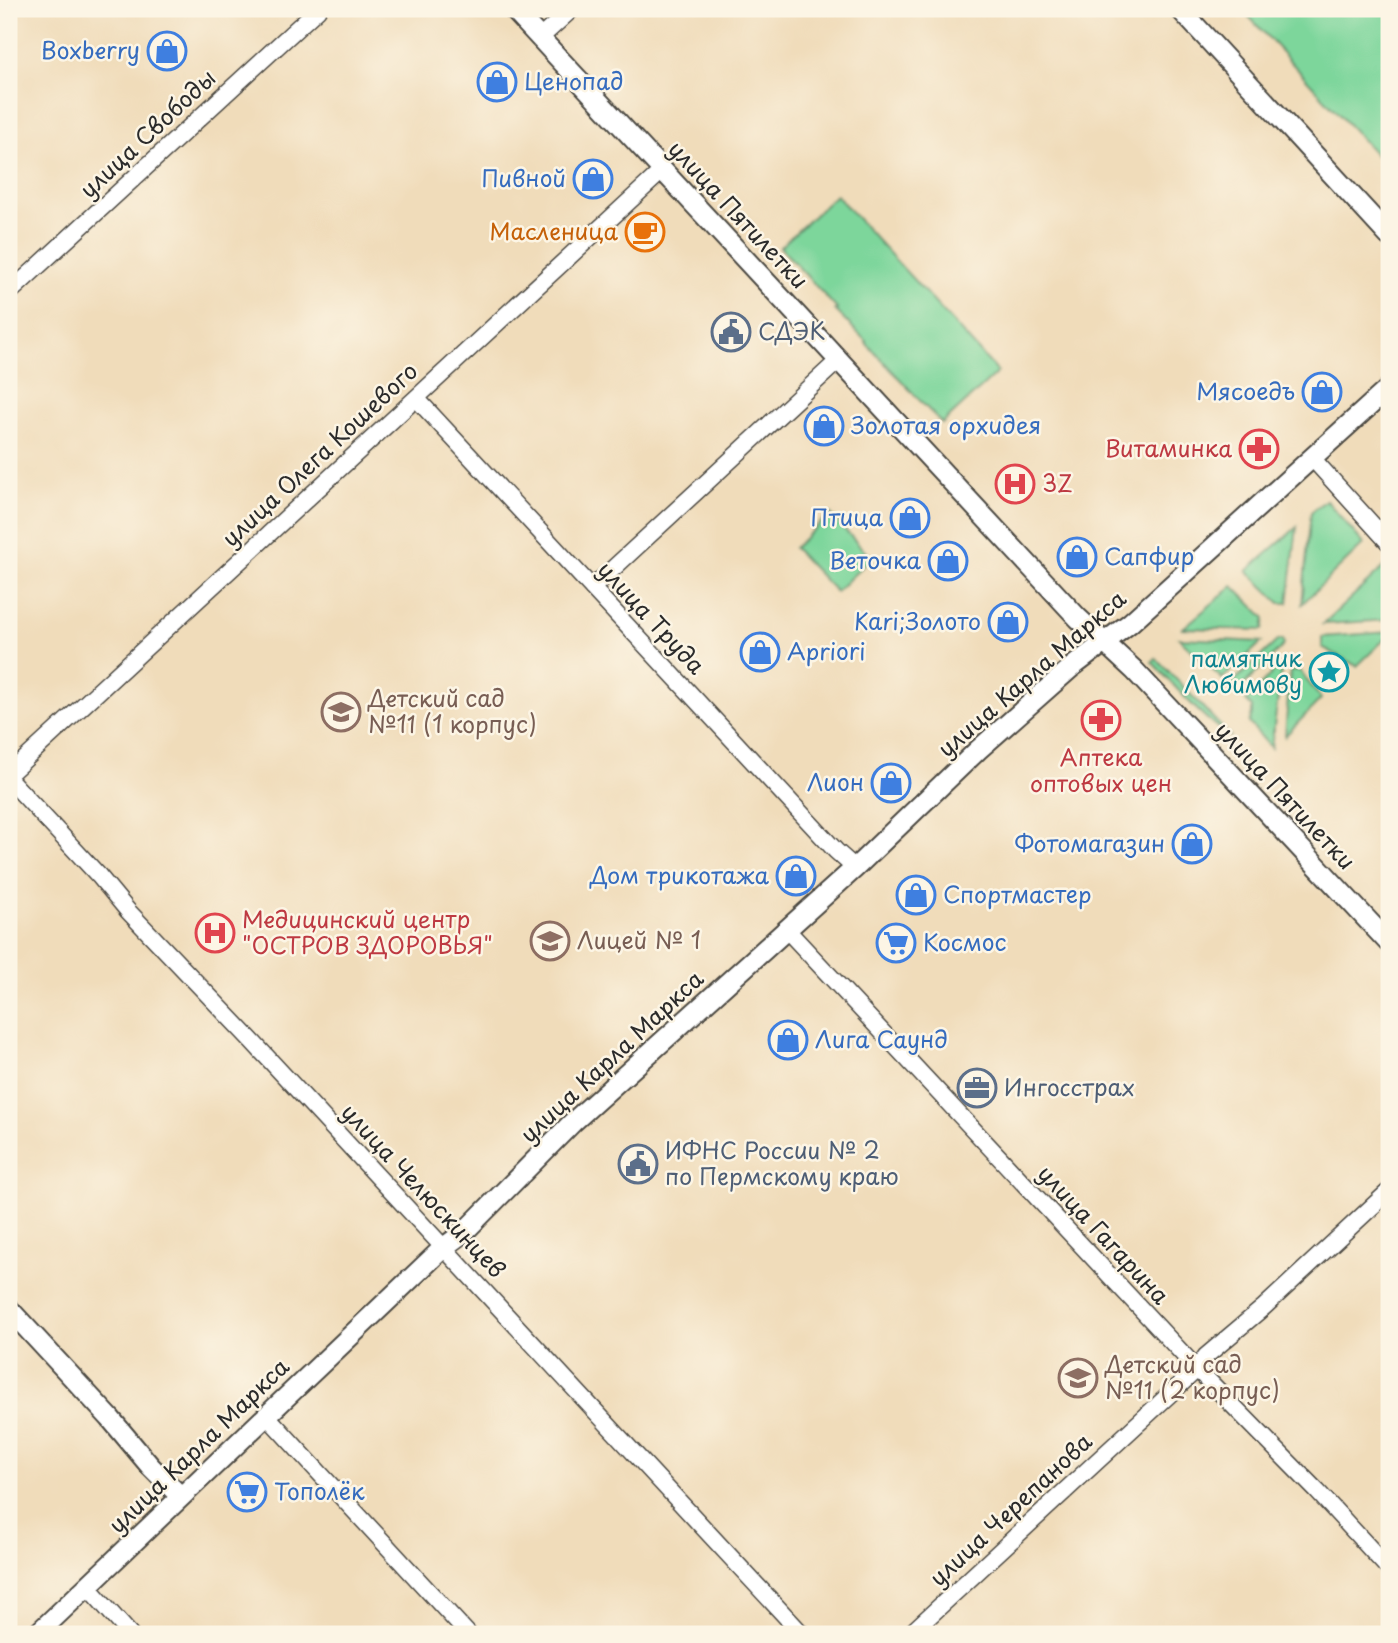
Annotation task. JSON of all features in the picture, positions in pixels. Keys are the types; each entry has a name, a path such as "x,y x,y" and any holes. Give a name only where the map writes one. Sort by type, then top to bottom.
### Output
{"main road":[{"name":"улица Пятилетки","path":"513,9 1060,598 1143,681 1389,943"},
{"path":"1180,9 1389,236"},
{"name":"улица Карла Маркса","path":"37,1634 443,1248 463,1233 573,1122 855,868 978,750 1072,667 1130,623 1389,388"},
{"path":"9,1309 181,1497"}],"street":[{"name":"улица Свободы","path":"9,293 318,9"},
{"path":"540,38 572,9"},
{"name":"улица Олега Кошевого","path":"9,777 663,170"},
{"path":"593,589 839,360"},
{"name":"улица Труда","path":"416,398 836,851 855,868"},
{"path":"1313,459 1389,543"},
{"name":"улица Челюскинцев","path":"9,777 128,911 802,1634"},
{"name":"улица Гагарина","path":"787,930 1197,1369 1389,1569"},
{"name":"улица Черепанова","path":"910,1634 1197,1369 1206,1356 1264,1307 1389,1191"},
{"path":"266,1415 468,1634"},
{"path":"87,1586 130,1634"}],"green space":[{"path":"1242,9 1389,9 1389,169"},
{"path":"836,195 998,372 942,424 780,247"},
{"path":"1326,500 1364,544 1302,604 1311,512"},
{"path":"830,514 871,558 836,592 794,548"},
{"path":"1297,527 1288,603 1280,603 1247,571"},
{"path":"1386,565 1389,569 1389,620 1323,624"},
{"path":"1233,586 1265,618 1263,630 1183,628"},
{"path":"1389,632 1357,666 1322,647 1322,637"},
{"path":"1179,638 1262,642 1222,679"},
{"path":"1278,640 1283,640 1284,645 1236,693 1230,692 1230,685"},
{"path":"1156,658 1231,737 1180,692 1152,662"},
{"path":"1283,661 1271,748 1249,723 1252,707 1246,701"},
{"path":"1299,670 1321,699 1285,736 1290,671"}],"place":[{"name":"Boxberry","path":"167,51"},
{"name":"Ценопад","path":"497,82"},
{"name":"Пивной","path":"593,179"},
{"name":"Масленица","path":"645,232"},
{"name":"СДЭК","path":"731,332"},
{"name":"Мясоедъ","path":"1322,392"},
{"name":"Золотая орхидея","path":"824,426"},
{"name":"Витаминка","path":"1259,449"},
{"name":"3Z","path":"1015,484"},
{"name":"Птица","path":"910,518"},
{"name":"Сапфир","path":"1077,557"},
{"name":"Веточка","path":"948,561"},
{"name":"Kari;Золото","path":"1008,622"},
{"name":"Apriori","path":"760,652"},
{"name":"памятник Любимову","path":"1329,672"},
{"name":"Детский сад №11 (1 корпус)","path":"341,712"},
{"name":"Аптека оптовых цен","path":"1101,720"},
{"name":"Лион","path":"891,783"},
{"name":"Фотомагазин","path":"1192,844"},
{"name":"Дом трикотажа","path":"796,876"},
{"name":"Спортмастер","path":"916,895"},
{"name":"Медицинский центр \"ОСТРОВ ЗДОРОВЬЯ\"","path":"215,933"},
{"name":"Лицей № 1","path":"550,941"},
{"name":"Космос","path":"896,943"},
{"name":"Лига Саунд","path":"788,1040"},
{"name":"Ингосстрах","path":"977,1088"},
{"name":"ИФНС России № 2 по Пермскому краю","path":"638,1164"},
{"name":"Детский сад №11 (2 корпус)","path":"1078,1378"},
{"name":"Тополёк","path":"247,1492"}]}
